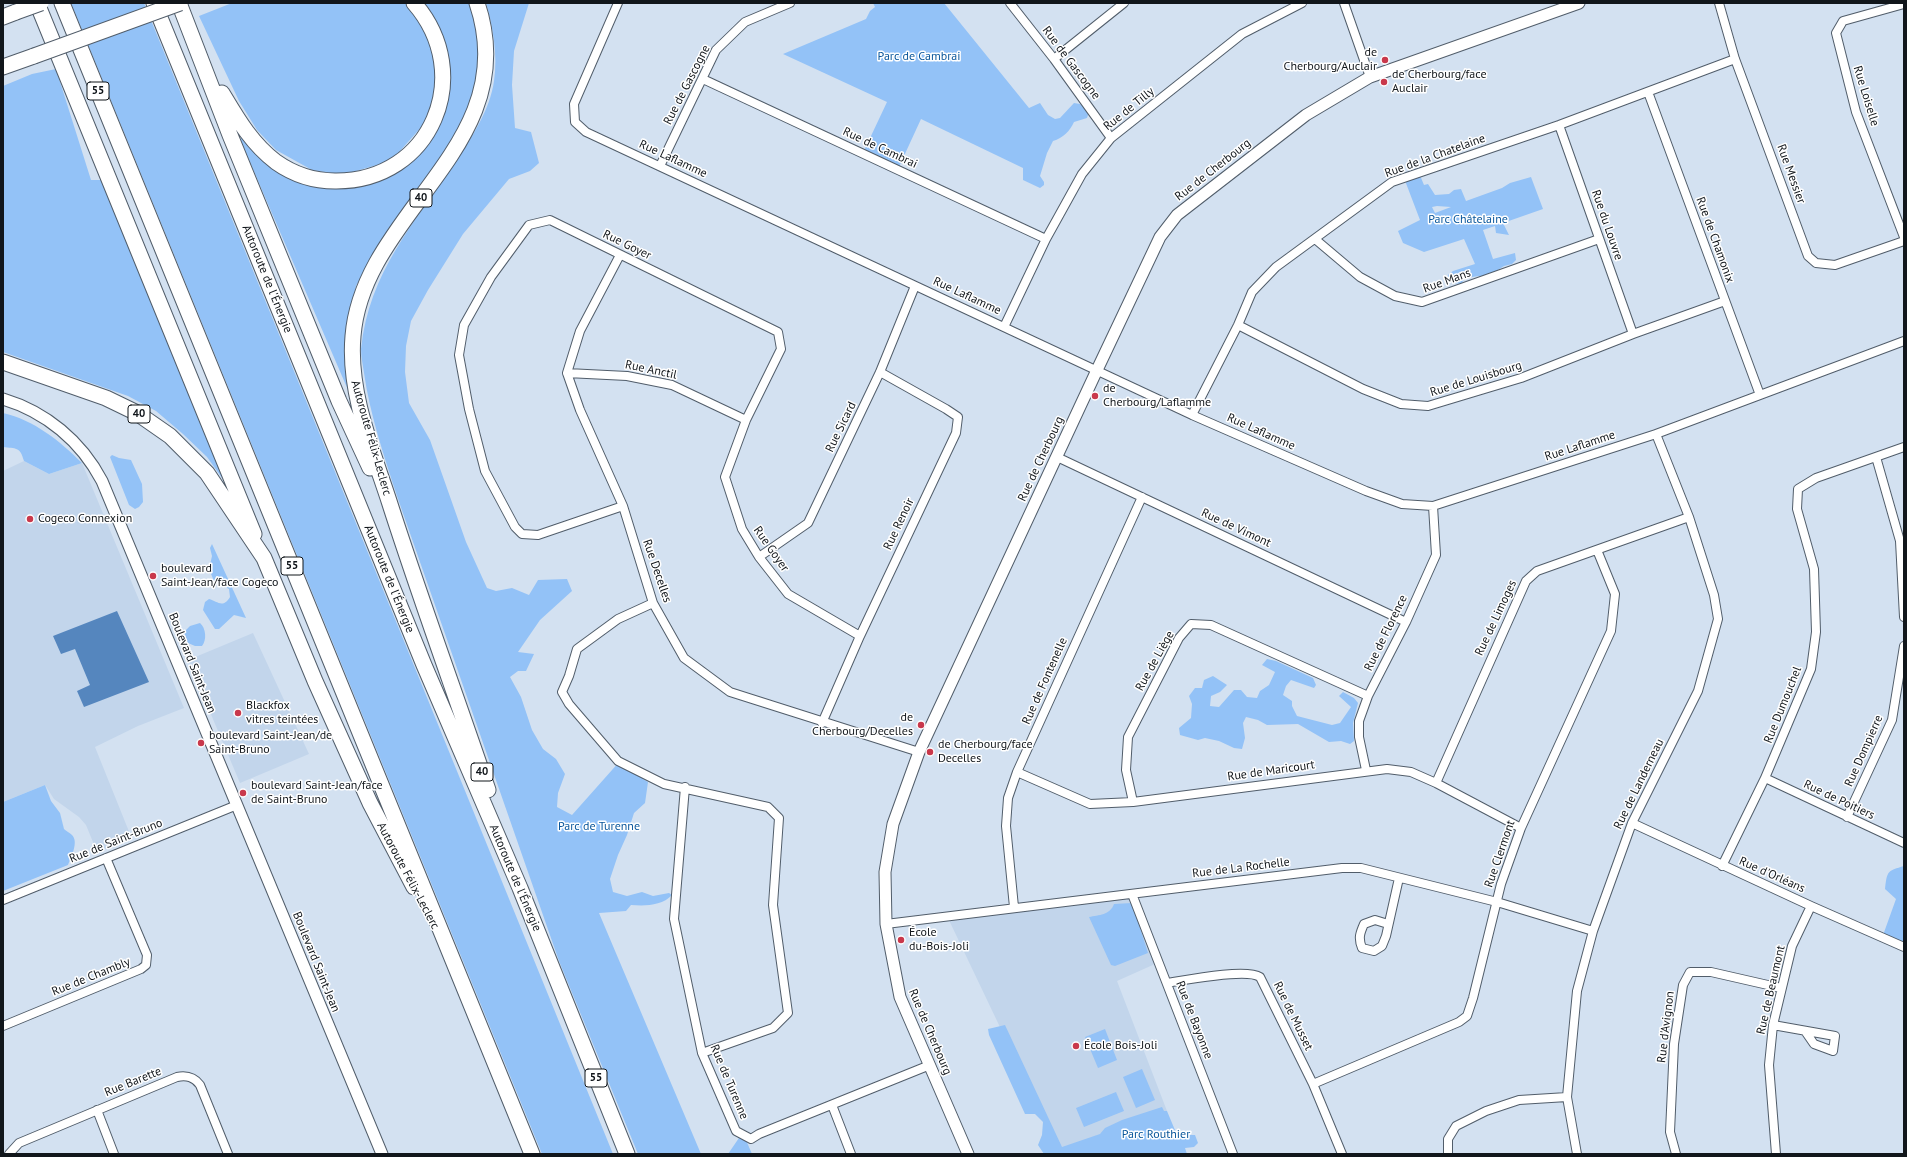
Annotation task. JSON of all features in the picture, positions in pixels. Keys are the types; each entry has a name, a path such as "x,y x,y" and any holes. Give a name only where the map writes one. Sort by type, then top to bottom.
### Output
{"highway":[{"path":"37,3 264,558"},
{"path":"9,15 41,3"},
{"name":"55","path":"62,3 532,1154"},
{"name":"Autoroute de l'Énergie","path":"154,3 424,665 520,888 627,1154"},
{"path":"3,67 180,3 230,135 339,401 395,521"},
{"path":"202,59 243,128 276,162 296,173 319,180 361,179 388,169 411,152 432,125 440,103 443,77 440,51 432,28 414,3"},
{"name":"Autoroute Félix-Leclerc","path":"477,3 485,34 486,58 483,85 477,106 457,146 374,269 364,290 354,325 352,355 357,393 395,521 443,657 520,888"},
{"name":"Autoroute Félix-Leclerc","path":"3,362 106,398 137,413 162,429 186,450 207,473 264,558 318,688 381,826 450,953"}],"street":[{"name":"Rue Laflamme","path":"618,3 574,104 575,122 586,132 1192,415 1366,491 1402,504 1433,506 1656,434 1904,341"},
{"name":"Rue de Gascogne","path":"660,166 716,50 745,22 790,3"},
{"name":"Rue de Gascogne","path":"1010,3 1054,59 1111,138"},
{"path":"1054,59 1124,3"},
{"name":"Rue de Tilly","path":"1004,327 1046,239 1082,174 1111,138 1242,34 1302,3"},
{"path":"1344,3 1370,77"},
{"name":"Rue de Cherbourg","path":"968,1154 900,997 888,941 886,924 885,872 893,824 919,752 1096,370 1160,237 1177,215 1306,115 1370,77 1579,3"},
{"name":"Rue Messier","path":"1719,3 1735,59 1808,256 1816,263 1835,265 1904,241"},
{"name":"Rue Loiselle","path":"1904,4 1843,21 1836,33 1856,112 1904,237"},
{"name":"Rue de la Chatelaine","path":"1192,415 1238,325 1252,292 1276,267 1392,182 1559,124 1735,59"},
{"name":"Rue de Cambrai","path":"703,79 1046,239"},
{"name":"Rue de Chamonix","path":"1648,92 1760,395"},
{"name":"Rue du Louvre","path":"1559,124 1633,334"},
{"name":"Rue Goyer","path":"623,506 538,535 522,534 515,527 485,471 469,409 459,355 464,326 491,277 529,225 550,220 778,332 781,349 746,420 725,477 742,529 759,557 788,594 860,636"},
{"name":"Rue Mans","path":"1315,239 1360,277 1395,296 1422,302 1599,239"},
{"path":"567,373 580,331 620,255"},
{"name":"Rue Sicard","path":"759,557 808,523 880,372 915,286"},
{"name":"Rue de Louisbourg","path":"1238,325 1364,390 1401,404 1428,406 1521,378 1633,334 1725,301"},
{"name":"Rue Renoir","path":"822,723 860,636 956,433 958,418 946,409 880,372"},
{"name":"Rue Anctil","path":"567,373 627,376 672,385 746,420"},
{"name":"Rue Decelles","path":"567,373 580,410 623,506 653,603 684,658 730,692 822,723 919,752"},
{"name":"Boulevard Saint-Jean","path":"3,399 33,411 55,425 80,448 97,473 115,511 382,1154"},
{"name":"Rue de Landerneau","path":"1577,1154 1567,1097 1577,991 1593,931 1632,823 1698,691 1718,619 1714,595 1689,518 1656,434"},
{"name":"Rue Dumouchel","path":"1722,866 1765,778 1811,669 1816,632 1814,569 1797,509 1798,489 1816,478 1904,448"},
{"name":"Rue de Vimont","path":"1057,457 1406,622"},
{"path":"1876,457 1900,541 1904,617"},
{"name":"Rue de Fontenelle","path":"1014,907 1006,826 1008,798 1017,772 1142,497"},
{"name":"Rue de Florence","path":"1366,770 1359,737 1359,721 1368,696 1406,622 1436,555 1433,506"},
{"name":"Rue de Limoges","path":"1436,782 1526,581 1537,571 1689,518"},
{"name":"Rue Clermont","path":"1313,1084 1459,1022 1467,1016 1473,998 1501,884 1521,828 1612,631 1615,594 1597,550"},
{"path":"653,603 618,620 577,649 569,676 562,692 569,704 618,761 664,784 685,787 768,807 779,818 773,905 788,1013 773,1028 702,1053"},
{"name":"Rue de Liège","path":"1133,802 1126,770 1128,737 1179,638 1191,624 1211,625 1368,696"},
{"name":"Rue Dompierre","path":"1847,817 1892,720 1904,646"},
{"name":"Rue de Maricourt","path":"1017,772 1090,804 1133,802 1366,770 1387,769 1411,772 1436,782 1521,828"},
{"name":"Rue de Poitiers","path":"1765,778 1904,843"},
{"name":"Rue de Turenne","path":"685,787 674,919 702,1053 736,1131 751,1139 759,1134 930,1065"},
{"name":"Rue de Saint-Bruno","path":"3,900 237,805"},
{"name":"Rue d'Orléans","path":"1632,823 1722,866 1904,947"},
{"name":"Rue de Chambly","path":"3,1026 142,969 146,965 147,955 106,858"},
{"name":"Rue de La Rochelle","path":"886,924 1014,907 1342,868 1361,868 1497,902 1593,931"},
{"path":"1388,924 1399,878"},
{"name":"Rue de Bayonne","path":"1132,894 1233,1154"},
{"name":"Rue de Beaumont","path":"1776,1154 1769,1065 1773,1025 1792,946 1811,906"},
{"name":"Rue d'Avignon","path":"1676,1154 1670,1132 1674,1044 1684,985 1690,972 1711,972 1781,988"},
{"name":"Rue de Musset","path":"1167,983 1249,973 1260,977 1313,1084 1342,1154"},
{"path":"1773,1025 1805,1031"},
{"name":"Rue Barette","path":"9,1154 19,1143 177,1077 191,1077 202,1088 228,1154"},
{"path":"1448,1154 1448,1139 1456,1126 1486,1111 1519,1100 1567,1097"},
{"path":"832,1105 852,1154"},
{"path":"97,1110 114,1154"}],"shaded area":[{"path":"24,461 49,474 82,463 184,708 138,726 95,747 132,839 93,854 95,847 86,825 79,817 54,799 45,785 3,802 3,471"},
{"path":"117,611 149,682 84,707 77,691 90,685 75,649 61,654 53,636"},
{"path":"253,633 309,754 240,783 188,660"},
{"name":"École Bois-Joli","path":"1132,894 1155,964 1117,981 1167,1111 1060,1153 947,916"}],"green space":[{"path":"71,3 144,3 613,1154 542,1154"},
{"path":"232,3 406,3 416,12 429,39 437,62 438,84 425,123 391,161 342,175 312,170 276,150 257,130 239,101 199,16"},
{"path":"422,3 469,3 473,11 480,47 476,89 461,127 375,252 356,286 349,322 351,389 348,390 240,139 243,137 263,157 354,185 435,131 445,109 450,84 449,59 443,35 431,14"},
{"name":"Parc de Turenne","path":"486,3 529,3 514,51 512,85 515,128 531,132 539,163 530,171 509,179 463,234 428,290 411,321 406,346 405,372 409,403 430,440 466,542 487,588 496,591 512,588 529,595 538,580 567,579 572,591 540,620 518,652 534,654 526,671 518,671 510,677 521,697 532,730 543,749 556,759 565,774 558,793 557,807 572,815 620,761 644,774 643,779 648,782 645,803 634,813 610,879 613,892 627,896 642,892 653,896 669,893 672,895 668,899 658,903 631,905 626,911 599,913 701,1154 638,1154 559,961 397,496 378,435 367,389 361,349 366,321 373,296 383,272 409,228 473,134 484,113 492,92 495,71 495,51 493,32"},
{"name":"Parc de Cambrai","path":"873,3 944,3 1029,108 1040,103 1048,115 1055,119 1060,118 1074,103 1080,104 1089,112 1087,118 1074,122 1066,134 1053,141 1047,153 1040,176 1044,182 1044,185 1040,188 1023,180 1023,168 921,119 898,169 863,153 887,102 783,54 866,19 870,11 875,7"},
{"path":"56,69 91,180 103,180 225,477 222,478 207,457 156,411 128,396 3,352 3,86 32,74"},
{"name":"Parc Châtelaine","path":"1419,173 1424,185 1428,184 1435,195 1449,194 1454,190 1461,189 1466,201 1502,188 1510,183 1531,177 1543,209 1503,223 1509,235 1496,233 1495,226 1483,230 1493,259 1515,253 1516,260 1512,264 1504,266 1481,281 1479,276 1465,278 1461,284 1448,282 1448,275 1453,271 1475,264 1464,239 1424,252 1403,243 1398,231 1420,220 1404,178","holes":["1437,206 1451,207 1435,213 1432,207"]},
{"path":"3,413 14,416 46,432 56,439 82,463 49,474 24,461 21,453 17,449 3,447"},
{"path":"112,455 131,460 142,484 143,502 135,509 129,505 110,457"},
{"path":"212,544 246,618 234,615 219,629 215,629 203,610 205,602 209,599 220,603 225,603 230,597 229,589 214,581 209,569 212,556 210,548"},
{"path":"200,623 205,631 205,641 202,646 195,646 188,643 184,632 190,626"},
{"path":"1267,659 1276,661 1313,678 1316,685 1314,688 1291,680 1286,686 1283,695 1292,701 1292,706 1297,716 1332,725 1340,723 1351,707 1339,696 1343,692 1354,698 1358,703 1353,723 1354,741 1350,744 1341,741 1329,742 1298,724 1267,725 1258,720 1246,717 1243,723 1245,738 1242,749 1234,748 1219,741 1205,738 1198,740 1180,735 1179,728 1191,718 1192,704 1189,696 1195,688 1202,688 1204,680 1213,676 1227,685 1220,692 1211,696 1210,706 1219,707 1234,690 1241,690 1247,697 1257,698 1260,691 1269,685 1275,672 1262,665"},
{"path":"45,785 51,801 60,813 64,829 74,838 75,845 71,858 68,865 3,891 3,802"},
{"path":"1904,866 1904,947 1882,938 1896,899 1885,889 1887,878 1891,870"},
{"path":"1132,903 1148,953 1115,966 1111,965 1089,917 1107,912 1114,904"},
{"name":"Parc Routhier","path":"1005,1025 1062,1147 1100,1134 1105,1128 1122,1120 1162,1107 1164,1111 1167,1111 1177,1135 1195,1135 1198,1143 1194,1147 1185,1148 1187,1154 1044,1154 1038,1145 1042,1135 1043,1122 1035,1114 1025,1114 989,1035 988,1029"},
{"path":"1105,1029 1117,1060 1098,1068 1085,1037"},
{"path":"1142,1069 1155,1100 1136,1108 1123,1077"},
{"path":"1116,1092 1124,1111 1084,1127 1076,1108"},
{"path":"741,1135 746,1140 752,1154 728,1154"}],"place":[{"name":"de Cherbourg/Auclair","path":"1385,60"},
{"name":"de Cherbourg/face Auclair","path":"1384,82"},
{"name":"de Cherbourg/Laflamme","path":"1095,396"},
{"name":"Cogeco Connexion","path":"30,519"},
{"name":"boulevard Saint-Jean/face Cogeco","path":"153,576"},
{"name":"Blackfox vitres teintées","path":"238,713"},
{"name":"de Cherbourg/Decelles","path":"921,725"},
{"name":"boulevard Saint-Jean/de Saint-Bruno","path":"201,743"},
{"name":"de Cherbourg/face Decelles","path":"930,752"},
{"name":"boulevard Saint-Jean/face de Saint-Bruno","path":"243,793"},
{"name":"École du-Bois-Joli","path":"901,940"},
{"name":"École Bois-Joli","path":"1076,1046"}]}
